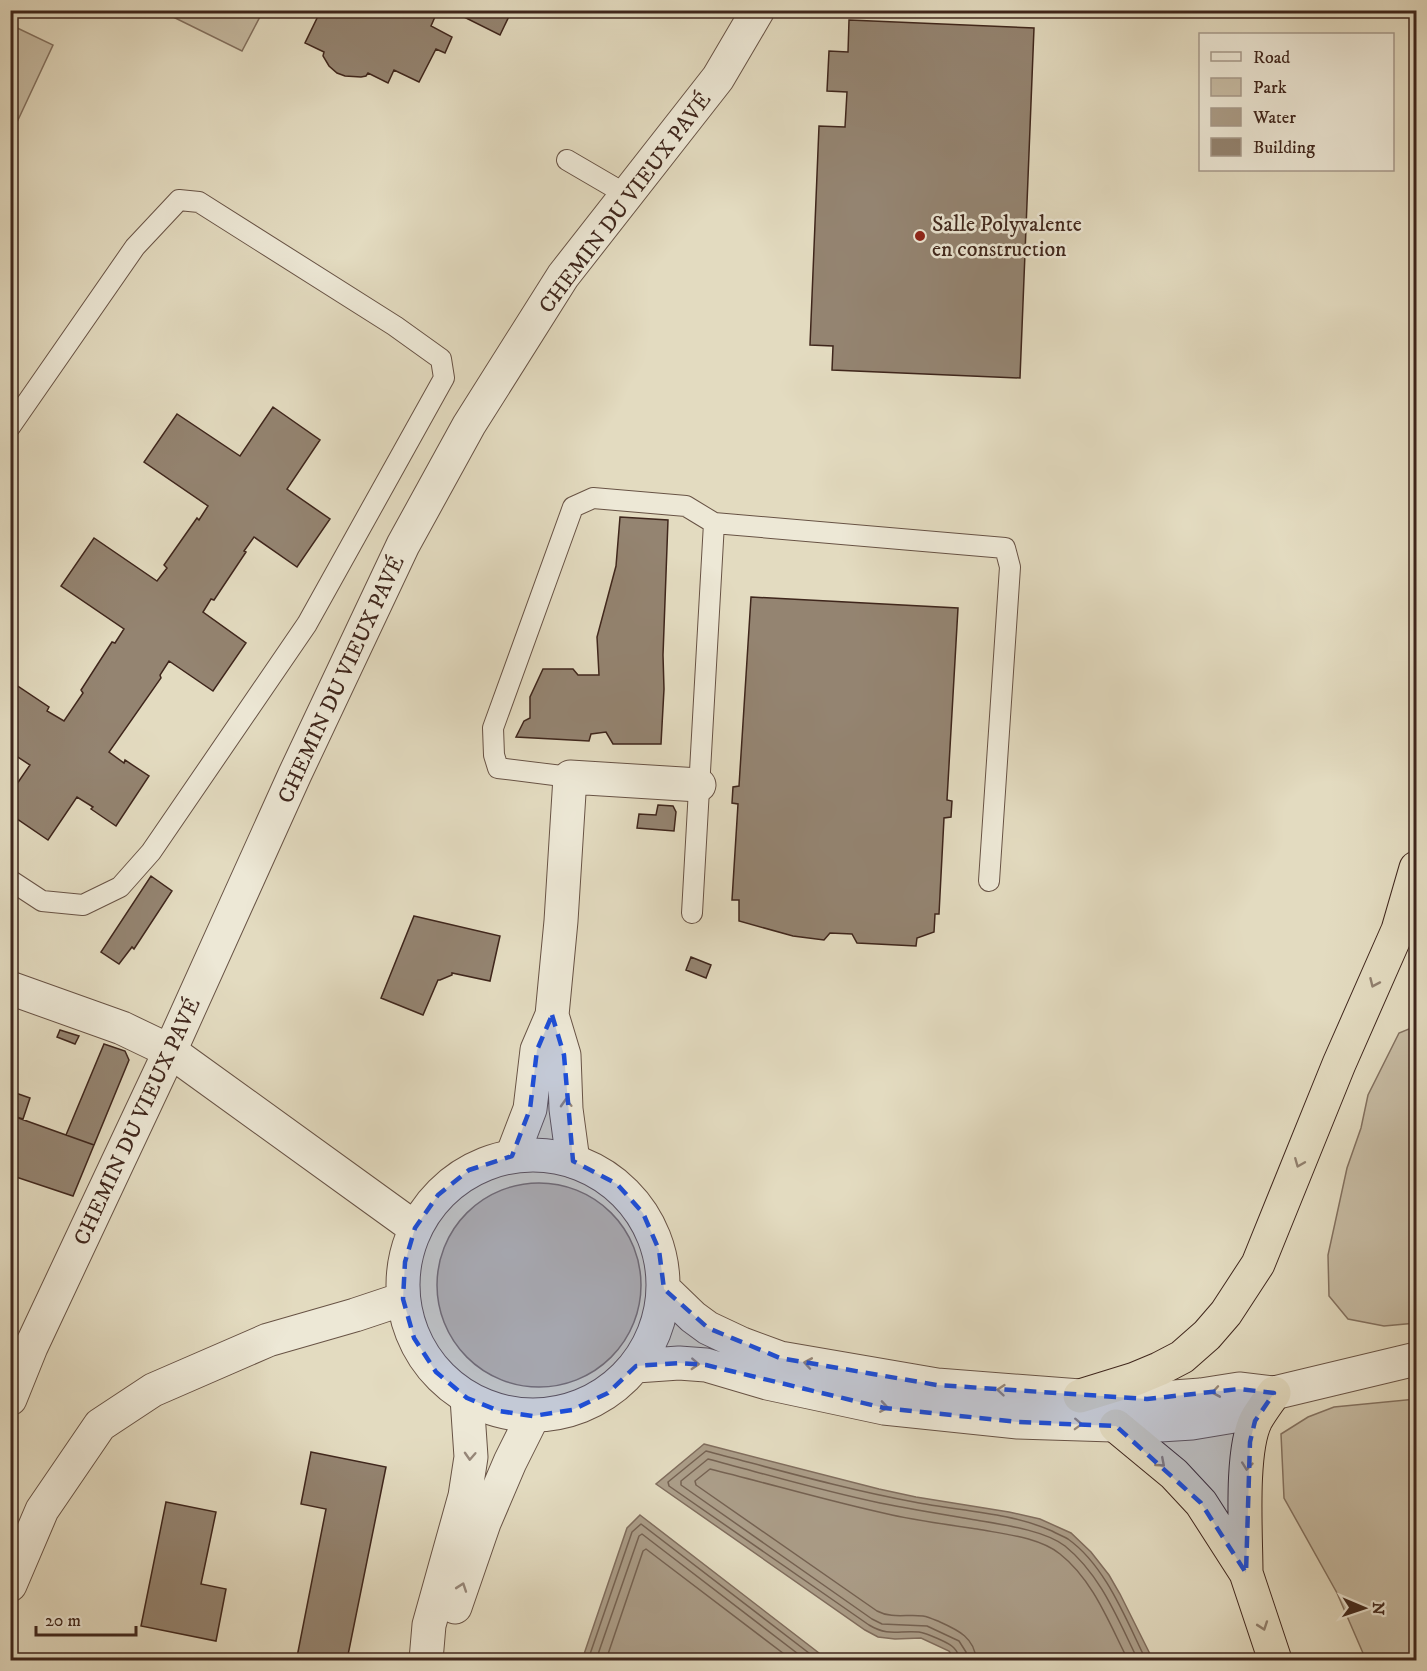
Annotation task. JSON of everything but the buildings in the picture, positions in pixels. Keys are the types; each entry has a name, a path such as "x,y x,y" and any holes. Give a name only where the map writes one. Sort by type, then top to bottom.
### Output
{"highway":[{"path":"1080,1396 1135,1379 1182,1357 1207,1335 1226,1312 1257,1264 1339,1064 1398,930 1416,868"},
{"path":"1246,1573 1246,1474 1250,1442 1255,1421 1274,1393"},
{"path":"1116,1426 1174,1474 1201,1503 1246,1573 1275,1660"}],"street":[{"name":"CHEMIN DU VIEUX PAVÉ","path":"10,1399 21,1343 170,1051 295,774 403,545 469,425 562,276 718,78 758,10"},
{"path":"512,1156 530,1108 537,1050 552,1015 561,921 570,777 699,785"},
{"path":"10,988 122,1028 170,1051 415,1228"},
{"path":"552,1015 564,1055 566,1109 573,1161"},
{"path":"545,1154 573,1161 583,1163 617,1184 643,1213 659,1250 664,1289 657,1329 636,1366 608,1393 572,1410 533,1416 499,1412 467,1398 436,1372 414,1338 403,1299 405,1262 415,1228 438,1195 469,1170 505,1156 545,1154"},
{"path":"664,1289 708,1328 780,1358 937,1385 1147,1400 1239,1389 1274,1393"},
{"path":"10,1585 42,1510 100,1425 153,1390 268,1340 403,1299"},
{"path":"636,1366 680,1363 706,1365 767,1383 884,1408 1018,1422 1116,1426 1192,1423 1240,1415 1274,1393 1410,1361"},
{"path":"426,1660 429,1625 465,1496 470,1466 467,1398"},
{"path":"431,1660 447,1632 488,1513 533,1416"}],"lane":[{"path":"567,160 627,195"},
{"path":"10,427 135,247 179,200 199,202 395,326 441,359 444,378 307,624 151,852 120,887 83,905 42,901 10,880"},
{"path":"570,777 498,768 494,755 493,728 573,507 594,498 686,506 714,524 1005,548 1010,567 989,881"},
{"path":"692,913 714,524"}],"highlighted area":[{"path":"552,1015 564,1055 573,1161 617,1184 643,1213 659,1250 664,1289 708,1328 780,1358 937,1385 1147,1399 1239,1389 1274,1393 1255,1421 1250,1442 1246,1573 1201,1503 1116,1426 1018,1422 884,1408 706,1365 679,1363 636,1366 608,1393 572,1410 533,1416 499,1411 467,1398 436,1372 414,1338 403,1299 405,1262 415,1228 438,1195 469,1170 512,1156 530,1109 537,1050"}],"green space":[{"path":"263,10 242,51 161,11"},
{"path":"11,25 53,45 11,135"},
{"path":"1416,1026 1416,1323 1384,1326 1348,1319 1329,1296 1328,1255 1347,1168 1361,1128 1368,1095 1399,1033"},
{"path":"529,1183 549,1183 569,1187 587,1195 604,1206 618,1220 637,1255 641,1285 637,1315 629,1333 618,1350 604,1364 569,1383 549,1387 529,1387 509,1383 491,1375 474,1364 460,1350 441,1315 437,1295 437,1275 441,1255 449,1237 460,1220 474,1206 509,1187"},
{"path":"1416,1399 1416,1660 1366,1660 1337,1593 1284,1498 1281,1434 1308,1417 1334,1407"}],"water":[{"path":"704,1444 879,1489 1040,1519 1071,1533 1091,1552 1109,1575 1153,1660 955,1660 949,1651 921,1638 878,1637 656,1484"},
{"path":"640,1515 828,1660 582,1660 627,1528"}],"place":[{"name":"Salle Polyvalente en construction","path":"920,236"}]}
